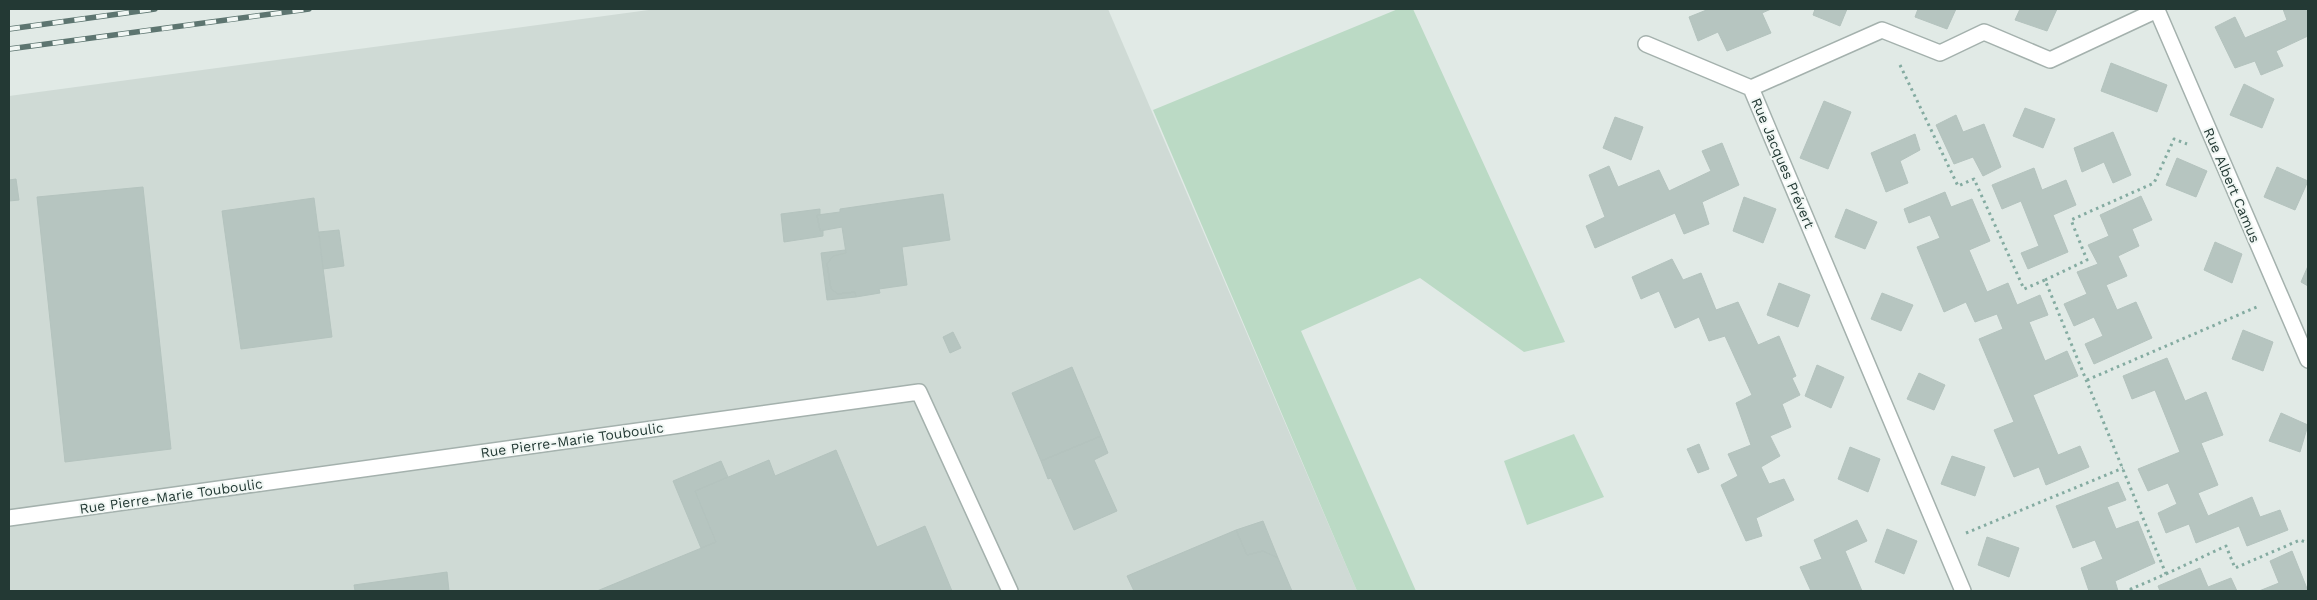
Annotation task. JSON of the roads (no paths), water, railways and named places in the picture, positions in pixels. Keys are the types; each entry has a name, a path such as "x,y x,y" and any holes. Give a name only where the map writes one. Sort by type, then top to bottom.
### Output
{"street":[{"name":"Rue Jacques Prévert","path":"1963,591 1751,88 1882,30 1940,53 1984,32 2050,60 2157,9"},
{"name":"Rue Albert Camus","path":"2157,9 2308,360"},
{"path":"1646,44 1751,88"},
{"name":"Rue Pierre-Marie Touboulic","path":"9,518 919,392 1010,591"}],"railway":[{"path":"9,29 155,9"},
{"path":"9,49 309,9"}]}
